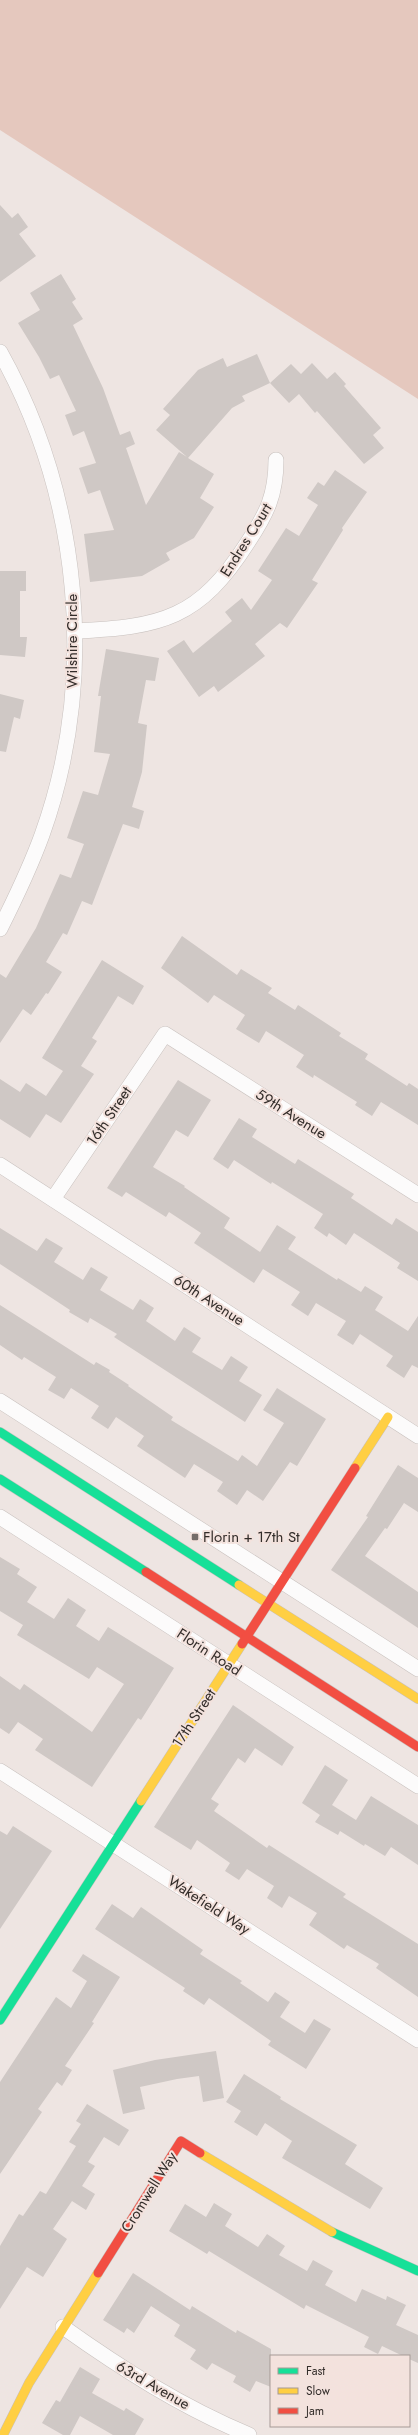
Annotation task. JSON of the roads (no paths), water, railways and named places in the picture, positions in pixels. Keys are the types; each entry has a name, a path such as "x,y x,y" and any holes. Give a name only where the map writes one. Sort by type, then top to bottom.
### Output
{"street":[{"name":"Wilshire Circle","path":"0,352 20,391 40,439 55,488 68,549 75,631 73,683 66,745 57,786 42,835 23,883 0,929"},
{"name":"Endres Court","path":"75,631 129,628 155,623 179,612 214,588 232,568 263,518 271,502 276,480 276,460"},
{"name":"59th Avenue","path":"165,1034 418,1195"},
{"name":"16th Street","path":"53,1199 165,1034"},
{"name":"60th Avenue","path":"0,1165 418,1436"},
{"path":"0,1401 418,1669"},
{"name":"17th Street","path":"0,2020 112,1843 388,1417"},
{"path":"0,1432 418,1699"},
{"path":"0,1479 418,1747"},
{"name":"Florin Road","path":"0,1517 418,1786"},
{"name":"Wakefield Way","path":"0,1771 418,2040"},
{"name":"Cromwell Way","path":"3,2435 29,2383 181,2141 288,2207 357,2244 418,2271"},
{"name":"63rd Avenue","path":"63,2327 113,2362 161,2392 248,2435"}],"place":[{"name":"Florin + 17th St","path":"195,1537"}]}
